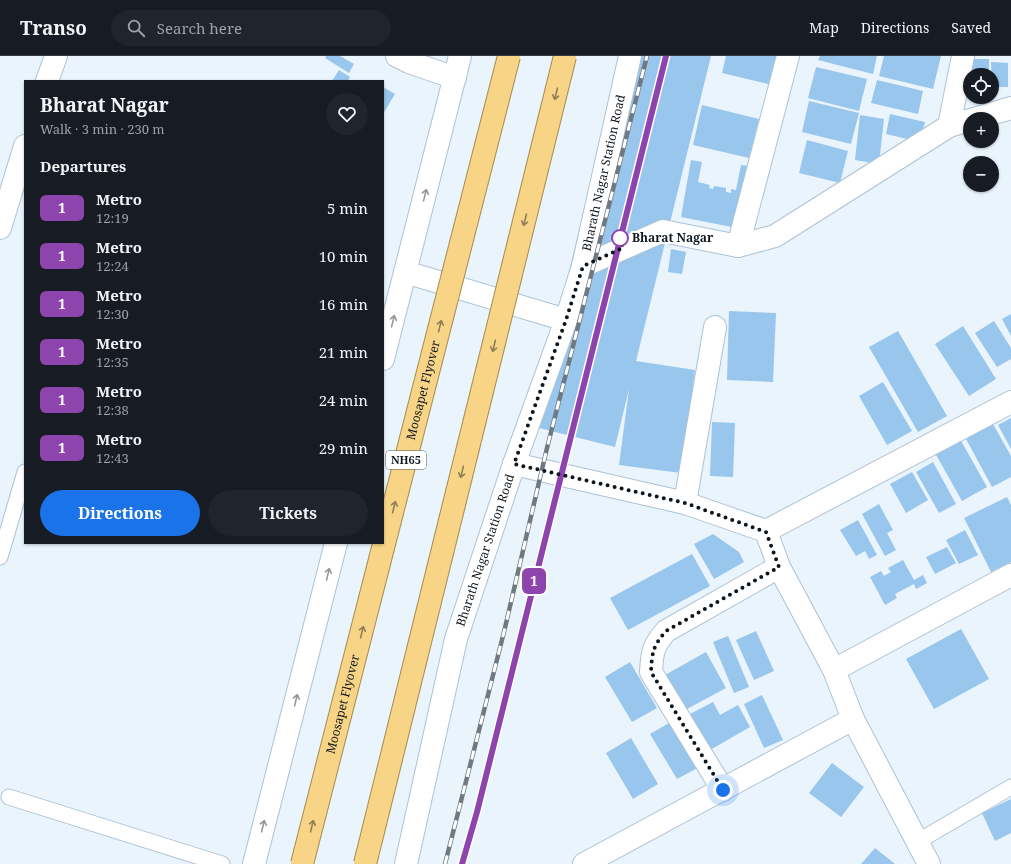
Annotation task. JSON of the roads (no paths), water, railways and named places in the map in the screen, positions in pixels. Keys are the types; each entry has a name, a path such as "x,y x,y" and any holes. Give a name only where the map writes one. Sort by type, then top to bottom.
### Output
{"highway":[{"name":"Moosapet Flyover","path":"384,544 509,56"},
{"path":"365,864 565,56"},
{"name":"Moosapet Flyover","path":"302,864 384,544"}],"street":[{"path":"47,80 56,56"},
{"path":"397,56 455,78"},
{"path":"384,355 460,56"},
{"name":"Bharath Nagar Station Road","path":"406,864 456,639 514,464 566,320 583,266 630,56"},
{"path":"738,246 788,56"},
{"path":"948,126 963,56"},
{"path":"998,112 1011,108"},
{"path":"583,266 662,231 738,246 775,236 948,126 963,122"},
{"path":"0,228 24,149"},
{"path":"405,272 566,320"},
{"path":"685,503 715,328"},
{"path":"514,464 685,503 766,532 1011,402"},
{"path":"766,532 779,567 834,670 853,719 928,864"},
{"path":"254,864 336,544"},
{"path":"723,790 651,672 652,656 656,643 666,631 779,567"},
{"path":"834,670 1011,575"},
{"path":"584,864 853,719"}],"lane":[{"path":"0,557 24,475"},
{"path":"917,842 1011,787"},
{"path":"9,797 222,864"}],"railway":[{"path":"445,864 504,632 547,448 647,56"},
{"path":"462,864 473,827 666,56"}],"metro line":[{"name":"1","path":"462,864 477,812 666,56"}],"place":[{"name":"Bharat Nagar","path":"620,238"}]}
